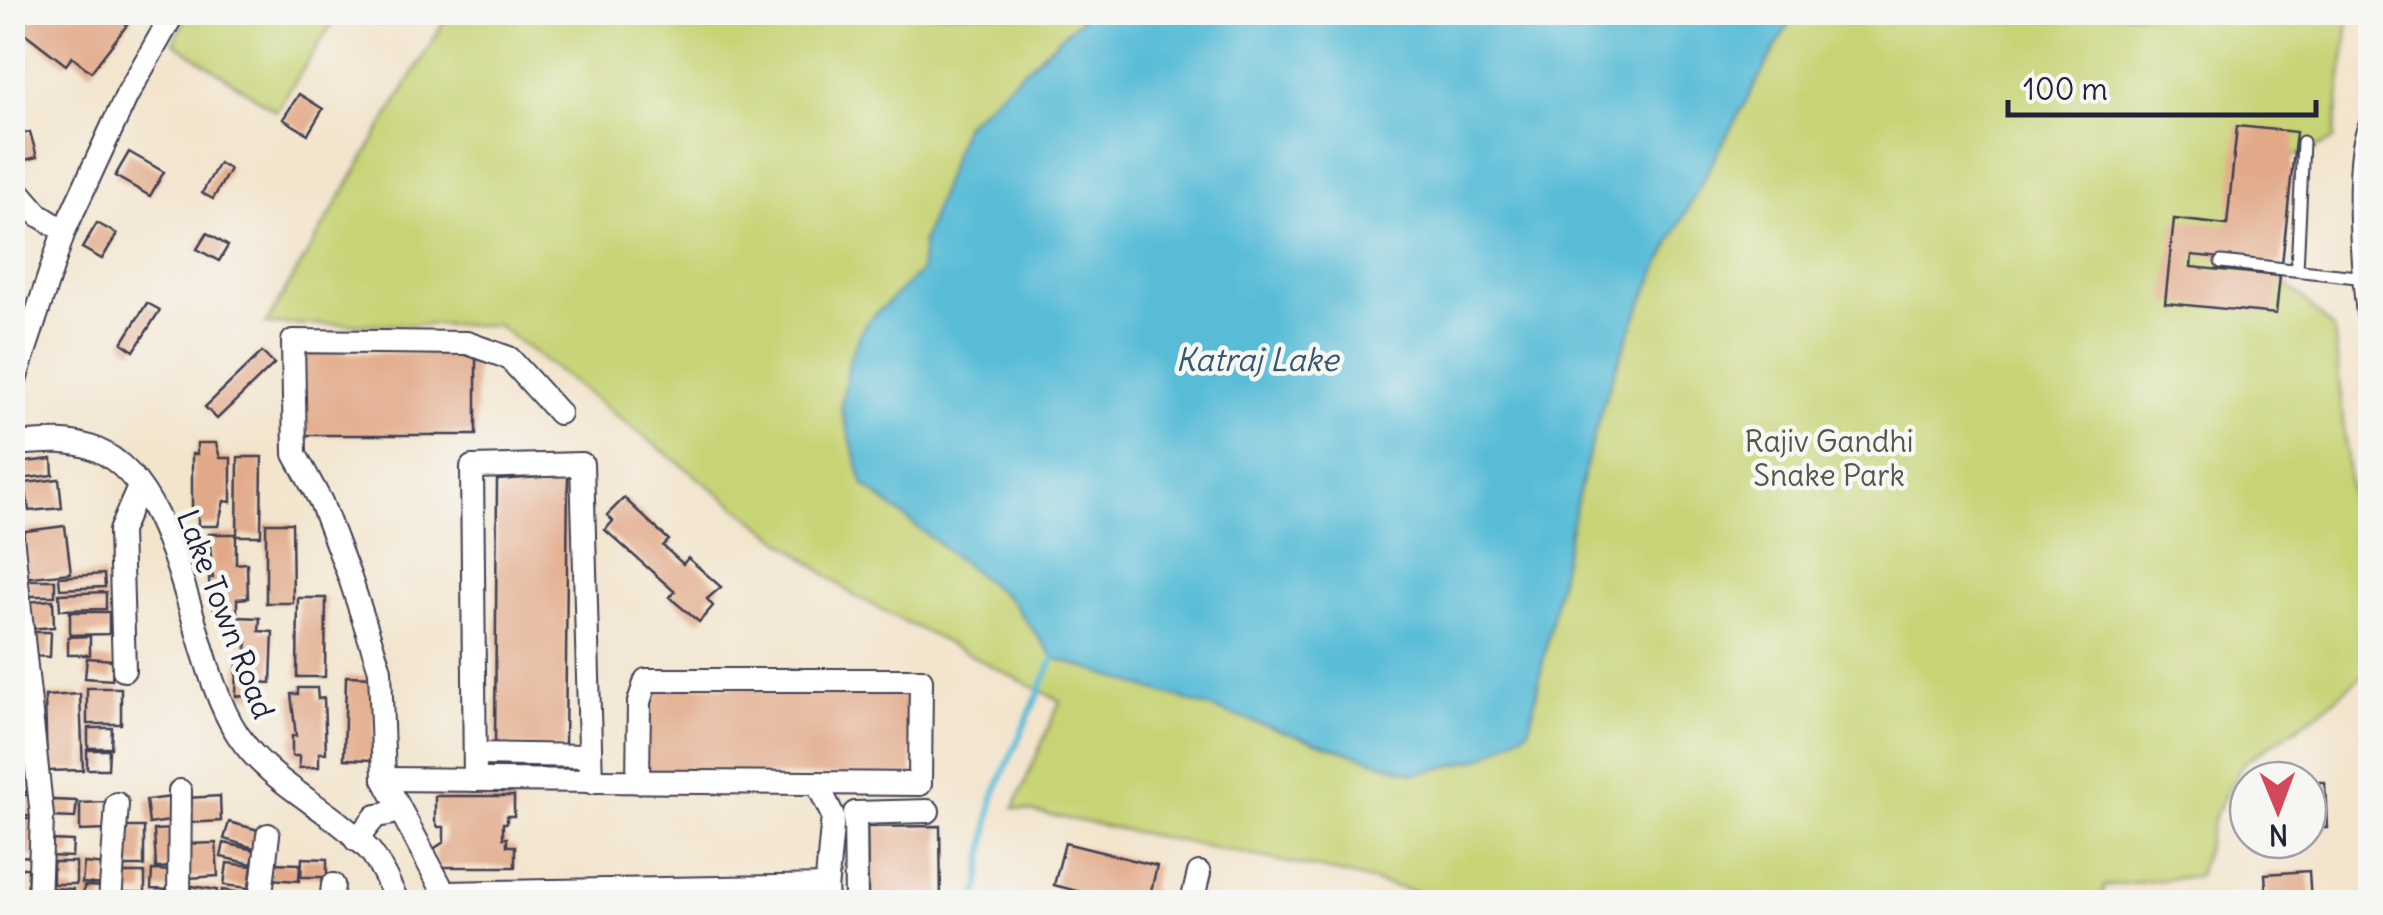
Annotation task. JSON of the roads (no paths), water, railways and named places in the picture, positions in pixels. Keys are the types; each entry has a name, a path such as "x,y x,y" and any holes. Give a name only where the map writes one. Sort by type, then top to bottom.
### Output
{"street":[{"path":"12,389 64,231 168,15"},
{"path":"2370,126 2363,138 2361,191 2370,327"},
{"path":"12,184 39,215 64,231"},
{"path":"558,413 510,358 467,343 293,341 294,454 320,502 372,641 384,717 384,779 393,810 447,898 826,886 826,896"},
{"name":"Lake Town Road","path":"12,444 61,441 97,449 139,487 161,521 220,698 236,732 282,784 363,845 398,902"},
{"path":"475,780 472,466 582,464 591,782"},
{"path":"124,670 120,532 139,487"},
{"path":"12,536 42,816 39,902"},
{"path":"384,779 591,782 920,784 921,680 646,680 639,702 638,782"},
{"path":"475,754 590,756"},
{"path":"817,783 833,816 826,896"},
{"path":"179,902 180,791"},
{"path":"110,902 117,804"},
{"path":"363,845 391,825 393,810"},
{"path":"856,902 854,813 928,811"},
{"path":"260,902 268,835"},
{"path":"1192,902 1199,873"}],"lane":[{"path":"2297,270 2303,142"},
{"path":"2221,262 2366,278"}],"water":[{"name":"Katraj Lake","path":"1087,13 1795,13 1690,203 1622,351 1581,483 1529,729 1483,758 1416,774 1054,658 1011,601 864,485 841,407 850,357 865,324 920,272 923,241 964,125"}],"waterway":[{"path":"977,902 993,797 1054,658"}],"park label":[{"name":"Rajiv Gandhi Snake Park","path":"1829,458"}]}
